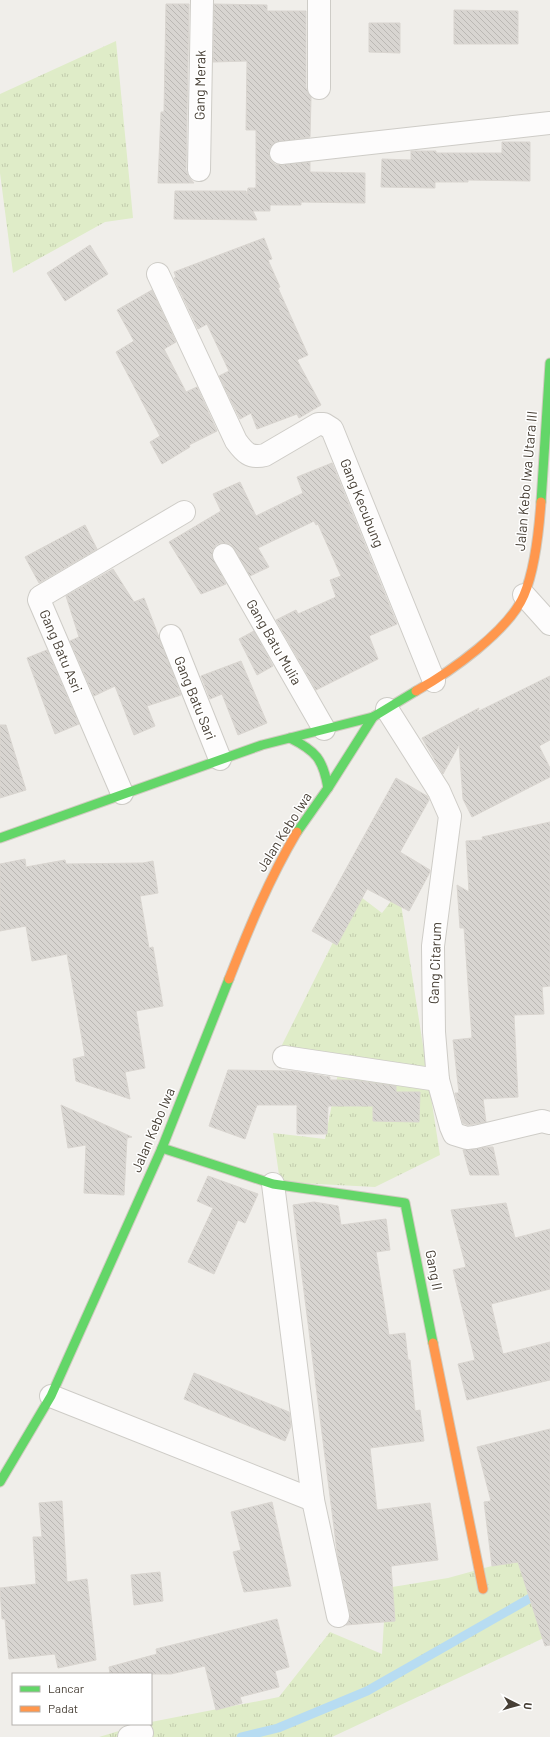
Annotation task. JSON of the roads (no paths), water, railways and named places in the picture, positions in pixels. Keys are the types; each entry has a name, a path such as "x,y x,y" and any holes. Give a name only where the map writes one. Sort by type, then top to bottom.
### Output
{"street":[{"name":"Gang Merak","path":"199,170 202,0"},
{"path":"318,0 319,88"},
{"path":"281,153 550,123"},
{"name":"Gang Kecubung","path":"158,274 236,441 246,453 257,457 265,455 318,424 324,424 332,429 434,681"},
{"name":"Jalan Kebo Iwa Utara III","path":"290,738 324,730 380,713 434,681 536,600 532,564 539,526 550,363"},
{"name":"Gang Batu Asri","path":"122,793 39,600 40,597 184,512"},
{"name":"Gang Batu Mulia","path":"224,555 324,730"},
{"path":"536,600 550,624"},
{"name":"Gang Batu Sari","path":"171,636 220,759"},
{"name":"Jalan Kebo Iwa Utara III","path":"328,788 380,713"},
{"name":"Gang Citarum","path":"380,713 439,791 450,816 433,946 434,1032 438,1080 450,1127 454,1134 461,1137 475,1137 542,1121 550,1124"},
{"path":"0,838 220,759 262,745 290,738 306,746 320,758 325,768 328,788"},
{"name":"Jalan Kebo Iwa","path":"0,1482 51,1396 162,1148 254,915 275,868 297,831 328,788"},
{"path":"284,1057 438,1080"},
{"name":"Gang II","path":"162,1148 274,1184 405,1203 483,1589"},
{"path":"274,1184 313,1500 338,1616"},
{"path":"51,1396 313,1500"}],"waterway":[{"path":"241,1737 278,1728 367,1691 541,1592 550,1589"}]}
